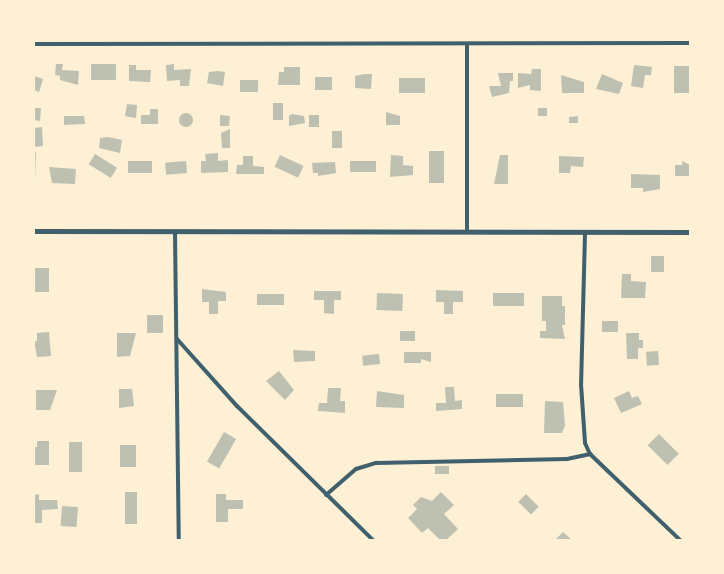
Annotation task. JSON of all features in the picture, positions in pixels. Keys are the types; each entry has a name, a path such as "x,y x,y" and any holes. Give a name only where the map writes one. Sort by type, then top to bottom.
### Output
{"street":[{"path":"411,34 411,41"},
{"path":"34,44 411,41 467,44 690,42"},
{"path":"467,44 467,231"},
{"path":"34,231 175,233 467,231 585,234 690,232"},
{"path":"175,233 179,540"},
{"path":"175,233 179,540"},
{"path":"585,234 581,384 582,422 590,454 680,540"},
{"path":"177,339 237,406 373,540"},
{"path":"326,494 356,469 376,463 567,459 590,454"}],"building":[{"path":"56,64 63,64 62,70 79,71 78,85 60,80 60,76 55,75"},
{"path":"91,64 116,64 116,80 91,80"},
{"path":"174,64 174,70 191,69 189,86 180,86 180,80 167,81 166,65"},
{"path":"129,65 136,65 136,70 151,70 150,82 129,81"},
{"path":"634,65 652,67 651,75 645,75 643,88 631,86"},
{"path":"674,66 690,66 690,93 674,93"},
{"path":"284,67 300,67 300,85 278,85 279,72 284,72"},
{"path":"532,69 541,69 541,91 530,90 530,85 518,88 518,73 531,74"},
{"path":"209,72 225,72 223,86 207,83"},
{"path":"498,73 513,73 513,81 510,81 509,93 492,97 489,86 501,86"},
{"path":"372,74 371,89 355,88 355,76"},
{"path":"602,74 623,83 619,94 596,89"},
{"path":"561,75 584,82 584,93 562,93"},
{"path":"34,76 43,79 39,92 34,90"},
{"path":"315,77 332,77 332,90 315,90"},
{"path":"399,78 425,78 425,93 399,93"},
{"path":"240,80 258,80 258,92 240,92"},
{"path":"273,103 283,103 283,120 273,120"},
{"path":"127,104 137,105 136,118 125,116"},
{"path":"34,108 41,108 40,121 34,120"},
{"path":"538,108 547,108 547,116 538,116"},
{"path":"150,109 158,109 158,124 141,124 141,115 150,115"},
{"path":"386,112 400,116 400,125 386,125"},
{"path":"186,113 191,115 193,120 191,125 186,127 181,125 179,120 181,115"},
{"path":"292,114 304,116 305,123 289,126 289,116"},
{"path":"220,115 230,116 229,126 220,126"},
{"path":"309,115 319,115 319,127 309,127"},
{"path":"64,116 84,116 85,124 64,125"},
{"path":"578,116 578,123 569,123 569,117"},
{"path":"42,127 43,146 34,147 34,128"},
{"path":"230,129 230,148 222,148 221,133"},
{"path":"332,131 342,131 342,148 332,148"},
{"path":"108,137 122,140 120,153 99,148 100,138"},
{"path":"429,151 444,151 444,183 429,183"},
{"path":"34,152 36,152 35,178 34,178"},
{"path":"218,153 218,161 228,160 228,172 201,173 201,161 206,161 205,154"},
{"path":"95,154 117,168 111,178 89,164"},
{"path":"280,155 304,166 298,178 275,167"},
{"path":"391,155 403,156 403,165 413,166 413,175 390,177"},
{"path":"500,155 508,155 508,184 494,184"},
{"path":"243,156 253,156 253,166 264,167 264,174 236,174 237,165 243,165"},
{"path":"559,156 584,157 583,167 571,166 570,173 559,173"},
{"path":"128,161 152,161 152,173 128,173"},
{"path":"186,161 187,173 166,175 165,163"},
{"path":"350,161 376,161 376,172 350,172"},
{"path":"682,161 690,165 690,176 675,176 675,165 682,165"},
{"path":"335,162 336,173 318,176 318,173 313,173 312,163"},
{"path":"49,167 76,169 75,184 52,183"},
{"path":"631,174 660,175 660,189 643,192 643,188 631,188"},
{"path":"651,256 664,256 664,272 651,272"},
{"path":"34,268 49,268 49,292 34,292"},
{"path":"622,274 631,274 631,281 646,282 645,298 621,298"},
{"path":"202,289 226,292 226,301 218,301 218,314 209,314 209,302 202,302"},
{"path":"436,290 463,291 463,302 453,302 453,314 444,314 444,302 436,302"},
{"path":"314,291 341,291 341,300 334,300 334,314 324,313 324,300 314,300"},
{"path":"377,293 403,294 402,311 376,310"},
{"path":"493,293 524,293 524,306 493,306"},
{"path":"257,294 284,294 284,305 257,305"},
{"path":"542,296 562,296 562,306 565,306 565,325 562,325 565,339 540,338 540,331 546,331 546,321 542,321"},
{"path":"147,315 163,315 163,333 147,333"},
{"path":"602,321 618,321 618,332 602,332"},
{"path":"400,331 415,331 415,341 400,341"},
{"path":"49,332 51,356 37,357 34,341 37,341 37,333"},
{"path":"117,333 136,333 130,356 117,357"},
{"path":"626,333 639,333 639,340 643,340 643,348 638,348 638,359 627,359"},
{"path":"293,350 315,351 315,361 294,362"},
{"path":"658,351 659,365 647,366 646,352"},
{"path":"404,352 431,352 431,362 421,359 421,363 404,363"},
{"path":"379,354 380,364 363,366 362,356"},
{"path":"279,371 294,390 285,400 266,381"},
{"path":"445,387 454,387 455,401 462,400 462,409 436,411 436,403 446,403"},
{"path":"328,388 341,388 340,401 345,401 345,413 318,411 319,403 327,403"},
{"path":"119,389 132,389 134,406 119,408"},
{"path":"36,390 57,390 50,410 36,410"},
{"path":"377,391 404,395 404,408 376,407"},
{"path":"629,391 632,398 638,396 642,404 621,413 614,398"},
{"path":"496,394 523,394 523,407 496,407"},
{"path":"545,401 563,402 565,426 562,433 544,433"},
{"path":"224,432 236,439 219,468 207,461"},
{"path":"659,434 679,454 667,465 648,445"},
{"path":"37,441 49,441 49,465 34,465 34,447 37,447"},
{"path":"69,442 82,442 82,472 69,472"},
{"path":"120,445 136,445 136,467 120,467"},
{"path":"435,466 449,466 449,474 435,474"},
{"path":"125,492 137,492 137,524 125,524"},
{"path":"441,492 454,505 444,514 458,529 446,540 440,540 428,528 422,533 408,518 417,509 413,505 421,497 432,501"},
{"path":"39,494 39,500 57,500 58,509 42,510 42,523 34,523 34,495"},
{"path":"216,494 226,494 226,500 243,500 243,509 228,509 228,522 216,522"},
{"path":"526,494 539,507 531,515 518,502"},
{"path":"62,506 78,507 77,527 61,526"},
{"path":"563,532 572,540 555,540"}]}
